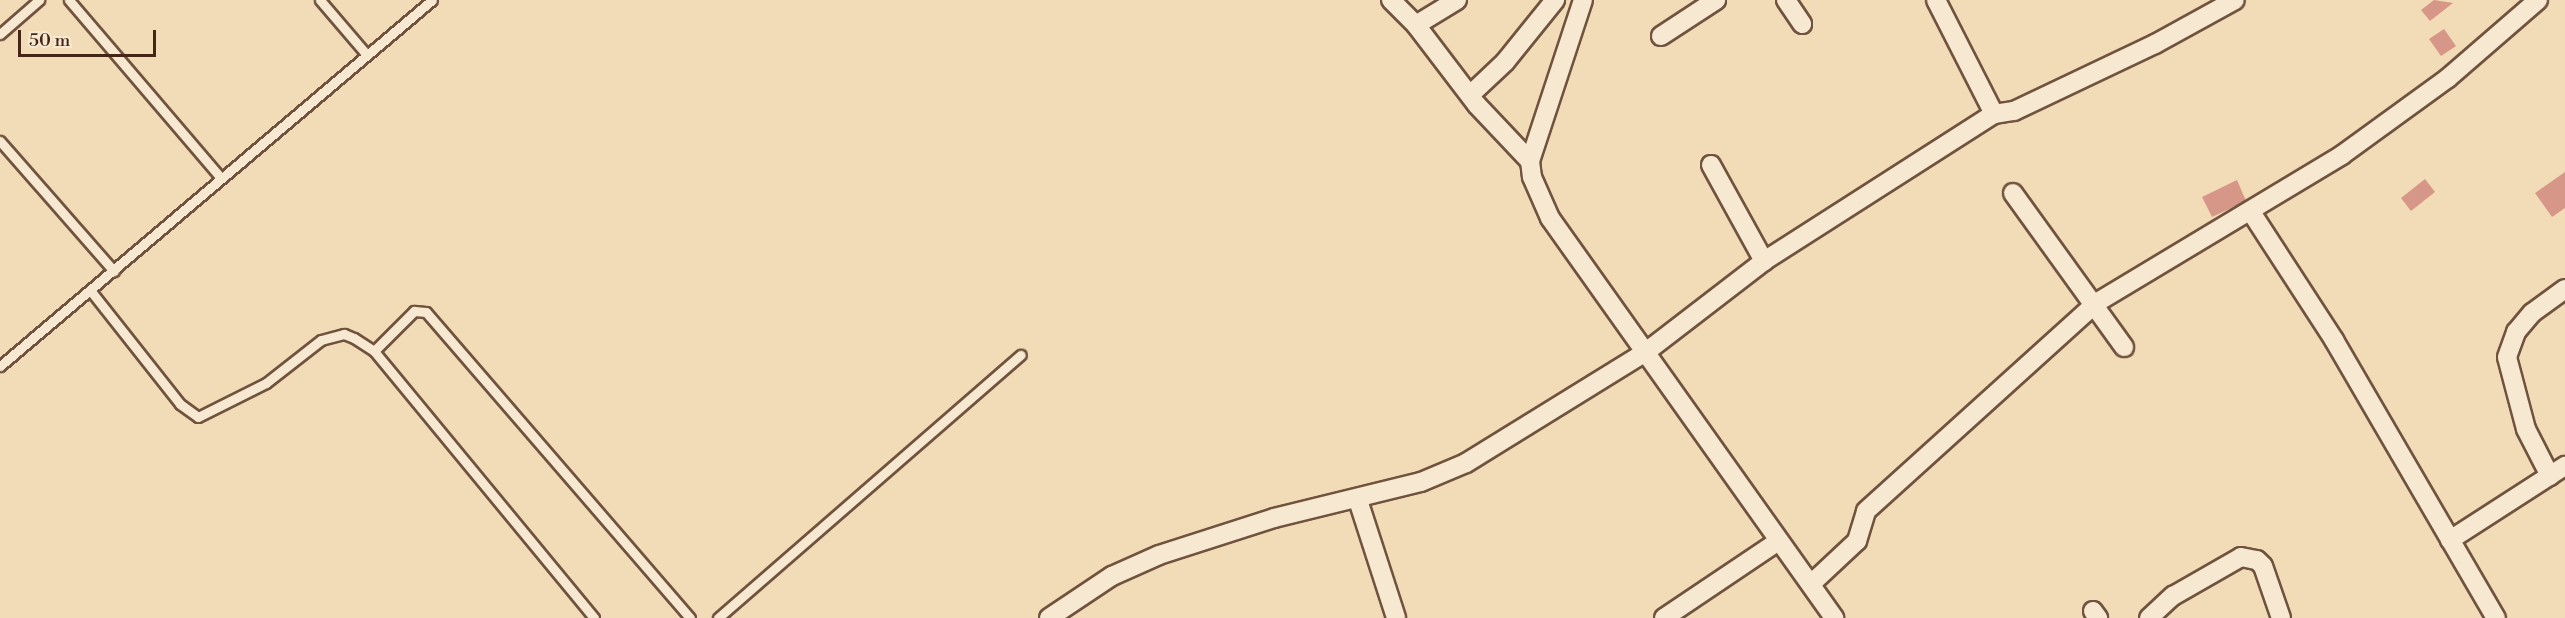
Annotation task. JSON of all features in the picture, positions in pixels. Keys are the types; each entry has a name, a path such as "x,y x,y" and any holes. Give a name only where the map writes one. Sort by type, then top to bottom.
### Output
{"street":[{"path":"1391,0 1416,25 1470,95 1530,161"},
{"path":"1416,25 1457,0"},
{"path":"1470,95 1505,62 1555,0"},
{"path":"1661,36 1716,0"},
{"path":"1786,0 1802,24"},
{"path":"1936,0 1994,114"},
{"path":"1050,618 1112,576 1159,555 1274,518 1358,500 1421,482 1466,463 1646,352 1764,261 1994,114 2014,111 2155,44 2235,0"},
{"path":"1811,584 1857,541 1866,511 2096,303 2342,156 2438,84 2538,0"},
{"path":"1579,2 1530,161 1532,177 1550,218 1777,542 1811,584 1834,618"},
{"path":"1711,165 1764,261"},
{"path":"2013,193 2096,303 2124,347"},
{"path":"2251,212 2334,340 2496,618"},
{"path":"2450,540 2558,471 2526,429 2507,357 2516,332 2532,313 2565,289"},
{"path":"1358,500 1396,618"},
{"path":"1664,618 1777,542"},
{"path":"2149,618 2173,596 2241,557 2257,560 2263,566 2281,618"}],"lane":[{"path":"0,34 39,0"},
{"path":"69,0 221,178"},
{"path":"320,0 367,55"},
{"path":"0,366 432,0"},
{"path":"0,141 114,271"},
{"path":"90,290 180,404 198,417 266,383 321,340 344,334 374,351 594,618"},
{"path":"374,351 408,315 426,312 690,618"},
{"path":"718,618 1021,355"}],"building":[{"path":"2434,0 2453,3 2430,21 2421,10"},
{"path":"2444,29 2456,46 2441,56 2429,39"},
{"path":"2565,172 2565,208 2552,217 2535,193"},
{"path":"2425,179 2435,192 2411,211 2401,198"},
{"path":"2237,180 2246,201 2212,217 2202,197"}]}
